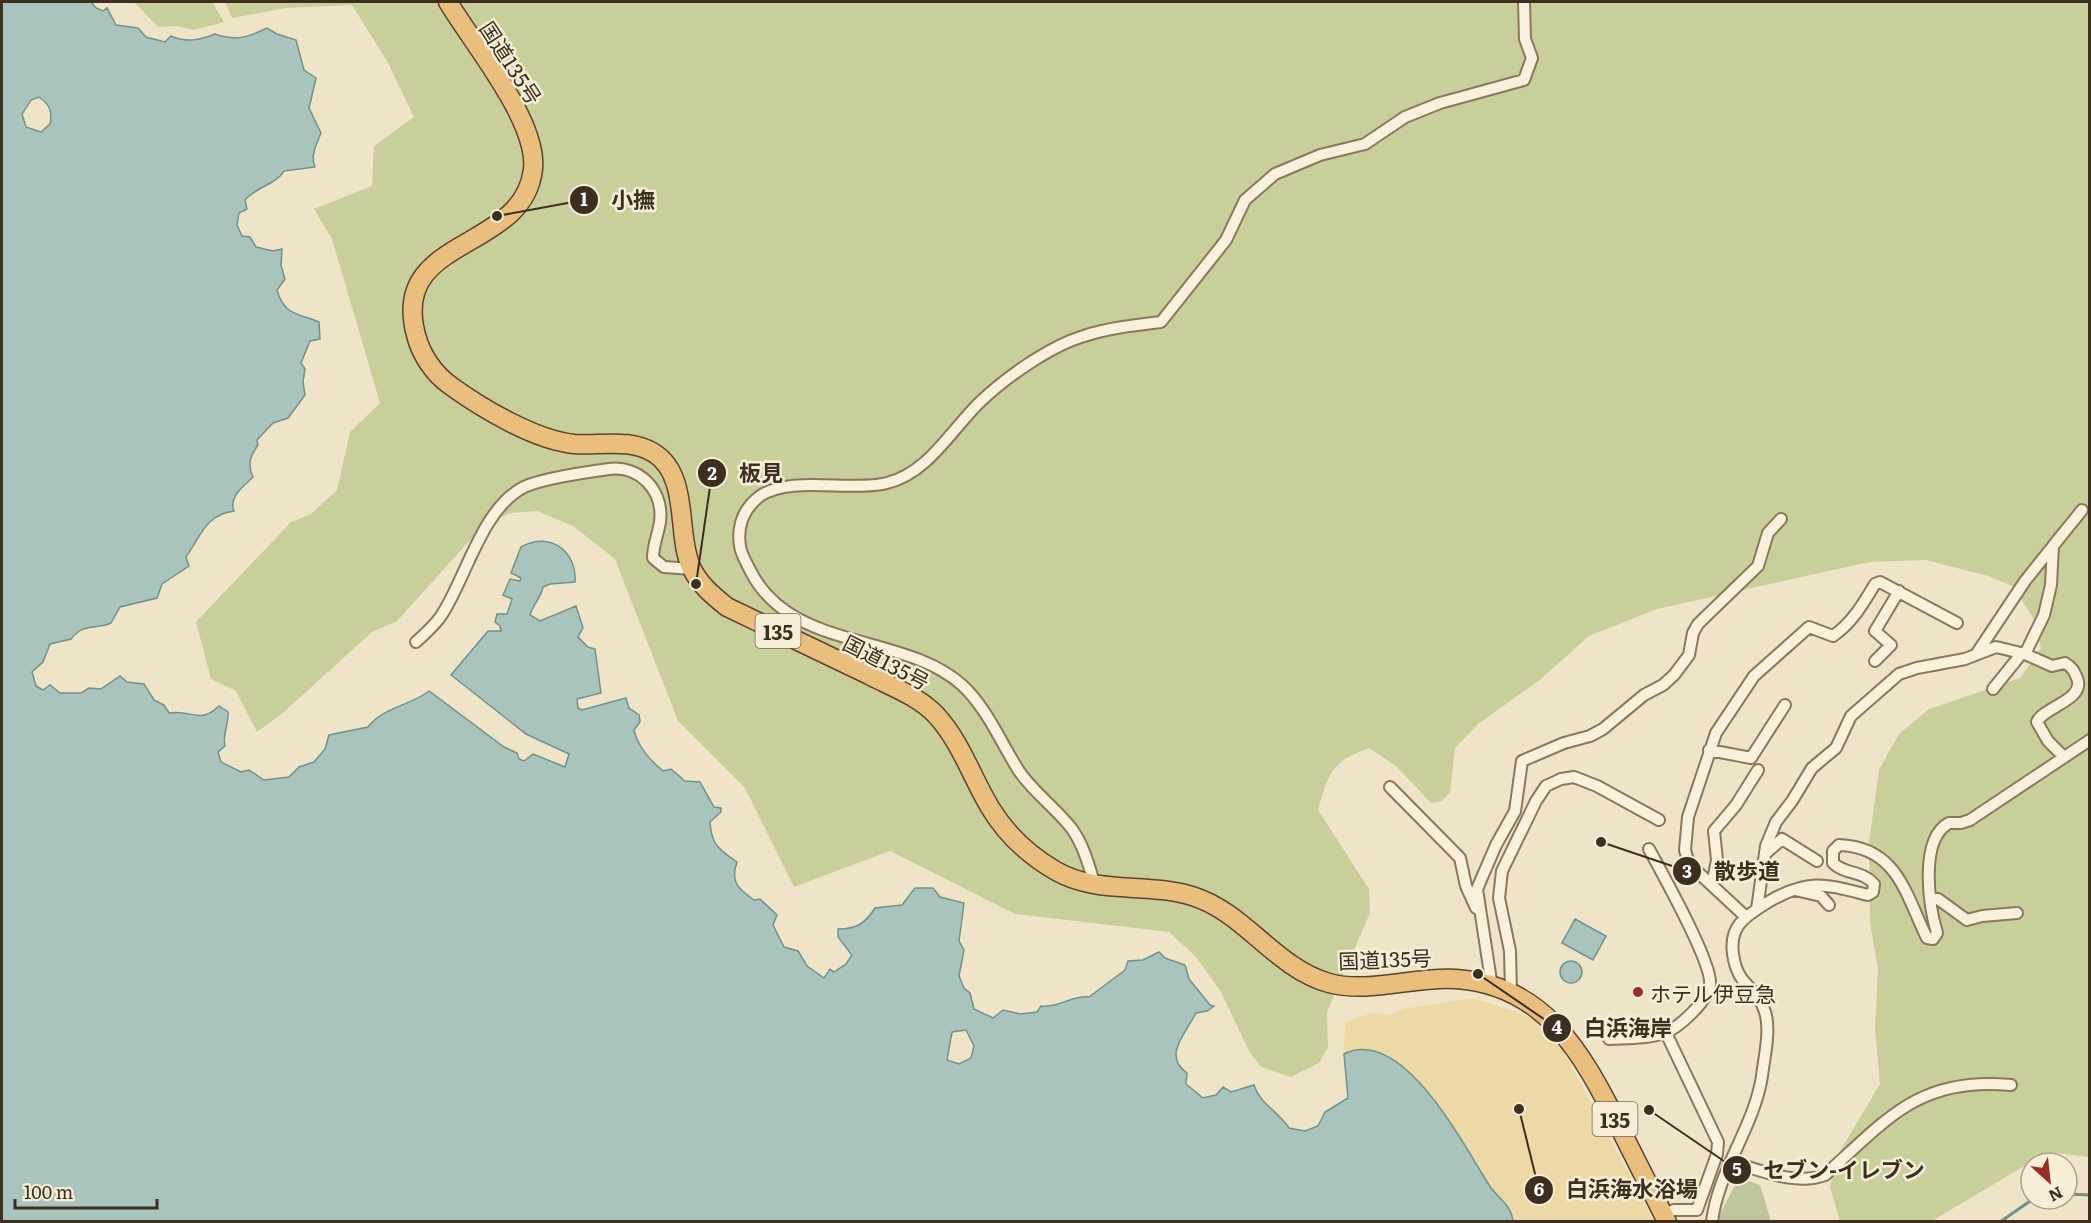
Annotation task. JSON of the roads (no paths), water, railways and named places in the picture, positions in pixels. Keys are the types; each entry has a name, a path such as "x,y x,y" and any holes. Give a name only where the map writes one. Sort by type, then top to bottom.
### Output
{"highway":[{"name":"国道135号","path":"448,2 514,103 530,141 534,167 531,186 512,215 498,226 443,255 426,270 417,286 413,303 413,326 418,342 426,359 450,386 521,427 551,439 573,444 621,443 654,454 667,466 677,489 684,540 692,569 705,590 727,607 922,702 949,729 991,810 1012,837 1058,872 1095,886 1152,888 1194,896 1221,911 1301,972 1332,984 1353,986 1445,979 1476,982 1511,993 1550,1018 1573,1042 1594,1077 1665,1218"}],"street":[{"path":"1095,886 1083,848 1071,829 1021,773 986,716 963,686 937,667 823,630 778,608 753,577 741,551 738,528 746,510 760,496 774,490 814,486 867,486 903,478 923,464 981,402 1040,358 1083,336 1161,322 1226,240 1245,200 1275,174 1320,155 1365,144 1406,117 1440,103 1524,80 1532,58 1525,39 1524,2"},
{"path":"416,642 442,615 470,557 494,516 524,487 603,470 622,468 634,471 644,477 655,492 660,509 653,558 663,567 692,569"},
{"path":"1977,653 2025,581 2082,510"},
{"path":"1492,987 1479,912 1478,884 1515,811 1522,762 1603,729 1639,698 1674,675 1689,655 1693,633 1698,624 1758,566 1768,533 1781,519"},
{"path":"1993,688 2024,653 2044,615 2051,585 2053,546"},
{"path":"1746,917 1689,864 1685,850 1688,817 1709,750 1716,733 1754,676 1809,627 1833,636 1856,615 1875,585 1880,582 1957,623"},
{"path":"1875,661 1891,645 1875,631 1899,591"},
{"path":"1757,909 1765,854 1776,822 1812,768 1836,748 1851,716 1899,674 1917,668 1965,659 1996,647 2024,653 2052,666 2065,663 2072,667 2079,682 2068,698 2039,717 2037,722 2048,741 2063,756"},
{"path":"1709,750 1751,758 1785,705"},
{"path":"1712,1221 1715,1199 1752,1117 1758,1097 1767,1026 1766,1013 1760,1000 1739,974 1734,961 1732,935 1746,917 1792,890 1812,885 1839,887 1868,895 1873,892 1874,884 1868,878 1839,868 1833,862 1833,851 1839,845 1845,845 1868,852 1897,871 1929,940 1936,937 1930,899 1932,842 1942,826 1970,820 2090,740"},
{"path":"1712,885 1716,860 1714,831 1736,805 1758,770"},
{"path":"1511,993 1510,951 1499,898 1502,871 1536,801 1546,786 1561,779 1574,777 1597,786 1659,820"},
{"path":"1390,787 1460,858 1466,886 1479,912"},
{"path":"1765,854 1782,839 1817,861"},
{"path":"1609,1039 1666,1033 1705,999 1710,984 1710,976 1679,905 1649,849"},
{"path":"1792,890 1821,896 1829,904"},
{"path":"1930,899 1945,903 1967,920 2018,913"},
{"path":"1665,1218 1674,1210 1697,1209 1717,1154 1718,1142 1666,1033"},
{"path":"1732,1162 1772,1174 1814,1179 1825,1175 1888,1116 1917,1098 1945,1088 1980,1082 2011,1085"}],"water":[{"path":"2,2 91,2 103,11 107,8 116,25 138,28 146,37 165,42 171,36 188,40 215,34 241,37 267,28 296,40 304,70 316,78 309,108 321,133 314,154 315,167 284,171 255,192 245,200 247,209 239,213 237,225 242,236 250,237 256,247 273,251 282,249 281,265 285,279 277,290 280,298 292,312 319,322 320,339 310,341 301,363 305,369 303,382 305,395 288,418 273,423 257,440 258,445 250,461 253,477 235,496 234,511 216,517 205,528 186,557 189,566 162,584 157,598 120,607 111,623 85,628 71,639 50,644 43,662 32,672 36,686 43,690 50,685 60,693 81,693 89,688 101,689 120,676 127,682 144,684 154,700 164,705 169,713 200,716 212,712 219,706 228,712 225,746 218,752 221,762 241,772 249,770 264,780 289,777 299,767 314,762 325,749 329,735 368,727 381,715 429,691 504,747 517,753 519,759 524,761 533,754 565,767 569,754 526,734 451,675 488,631 501,631 500,626 495,622 497,614 507,614 512,599 503,595 510,579 520,581 521,578 511,573 521,547 542,541 551,543 560,547 571,561 575,582 550,584 543,587 530,615 540,621 576,606 583,628 578,637 588,647 595,649 601,693 577,699 578,708 582,710 626,698 629,708 639,715 640,722 634,730 638,742 649,757 663,771 671,769 685,781 700,782 714,807 721,808 721,812 710,822 712,836 717,846 737,862 734,875 737,884 754,900 760,899 777,915 773,925 784,947 798,951 807,966 824,978 830,969 834,972 846,964 852,955 838,937 838,929 860,924 875,908 902,905 915,888 933,888 940,897 964,903 959,941 964,950 959,976 964,988 970,993 974,1009 993,1018 1003,1010 1020,1014 1037,1012 1041,1006 1089,997 1125,970 1128,961 1143,960 1159,952 1165,958 1185,965 1189,979 1210,1005 1214,1006 1207,1011 1196,1013 1182,1036 1176,1052 1176,1059 1187,1073 1186,1084 1203,1098 1216,1095 1223,1087 1231,1092 1254,1085 1260,1097 1289,1128 1305,1131 1318,1126 1325,1112 1348,1098 1344,1054 1366,1050 1388,1057 1409,1072 1429,1094 1448,1119 1489,1185 1507,1206 1513,1221 2,1221","holes":["39,97 48,105 51,115 50,124 41,132 26,127 22,114 31,100","966,1030 974,1046 971,1058 959,1064 947,1060 952,1032"]},
{"path":"1575,919 1606,936 1593,960 1562,943"},
{"path":"1571,961 1579,964 1582,972 1579,980 1571,983 1563,980 1560,972 1563,964"}],"waterway":[{"path":"2079,1195 2090,1195"},
{"path":"2000,1222 2019,1209"}],"place":[{"name":"小撫","path":"497,216"},
{"name":"板見","path":"696,584"},
{"name":"散歩道","path":"1601,842"},
{"name":"白浜海岸","path":"1478,974"},
{"name":"ホテル伊豆急","path":"1638,992"},
{"name":"白浜海水浴場","path":"1519,1109"},
{"name":"セブン-イレブン","path":"1649,1110"}]}
